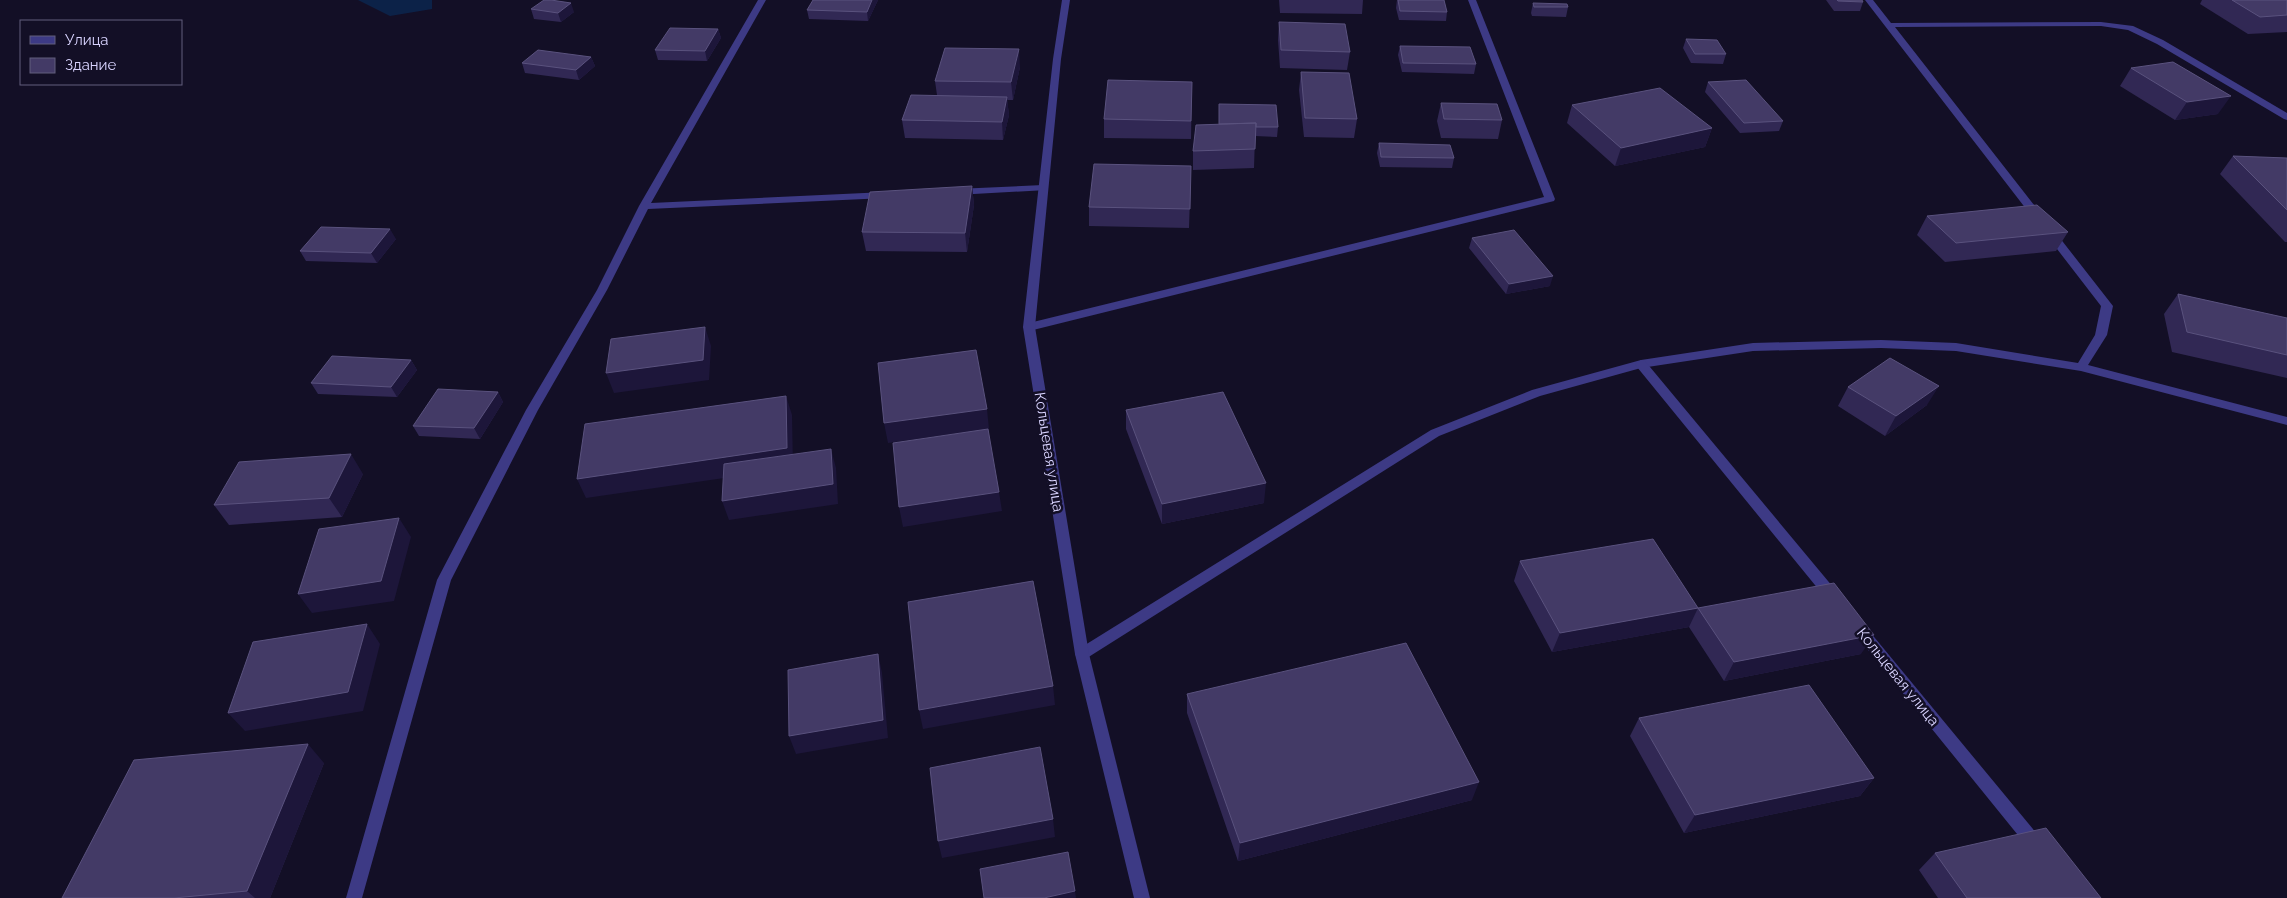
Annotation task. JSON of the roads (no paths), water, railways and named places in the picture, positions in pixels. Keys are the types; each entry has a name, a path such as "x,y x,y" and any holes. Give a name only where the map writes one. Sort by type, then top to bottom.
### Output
{"street":[{"path":"354,898 444,580 532,410 602,290 644,206 762,0"},
{"name":"Кольцевая улица","path":"1066,0 1057,59 1029,327 1082,654 1142,898"},
{"path":"1029,327 1550,200 1472,0"},
{"path":"1869,0 2107,306 2101,335 2081,367"},
{"path":"1888,25 2101,24 2130,28 2160,42 2287,118"},
{"path":"946,192 1043,188"},
{"path":"644,206 897,194"},
{"path":"1082,654 1436,433 1536,392 1641,364 1752,347 1881,344 1956,347 2081,367 2287,421"},
{"name":"Кольцевая улица","path":"1641,364 2048,860"}],"water":[{"path":"358,0 432,0 432,9 390,16"}]}
